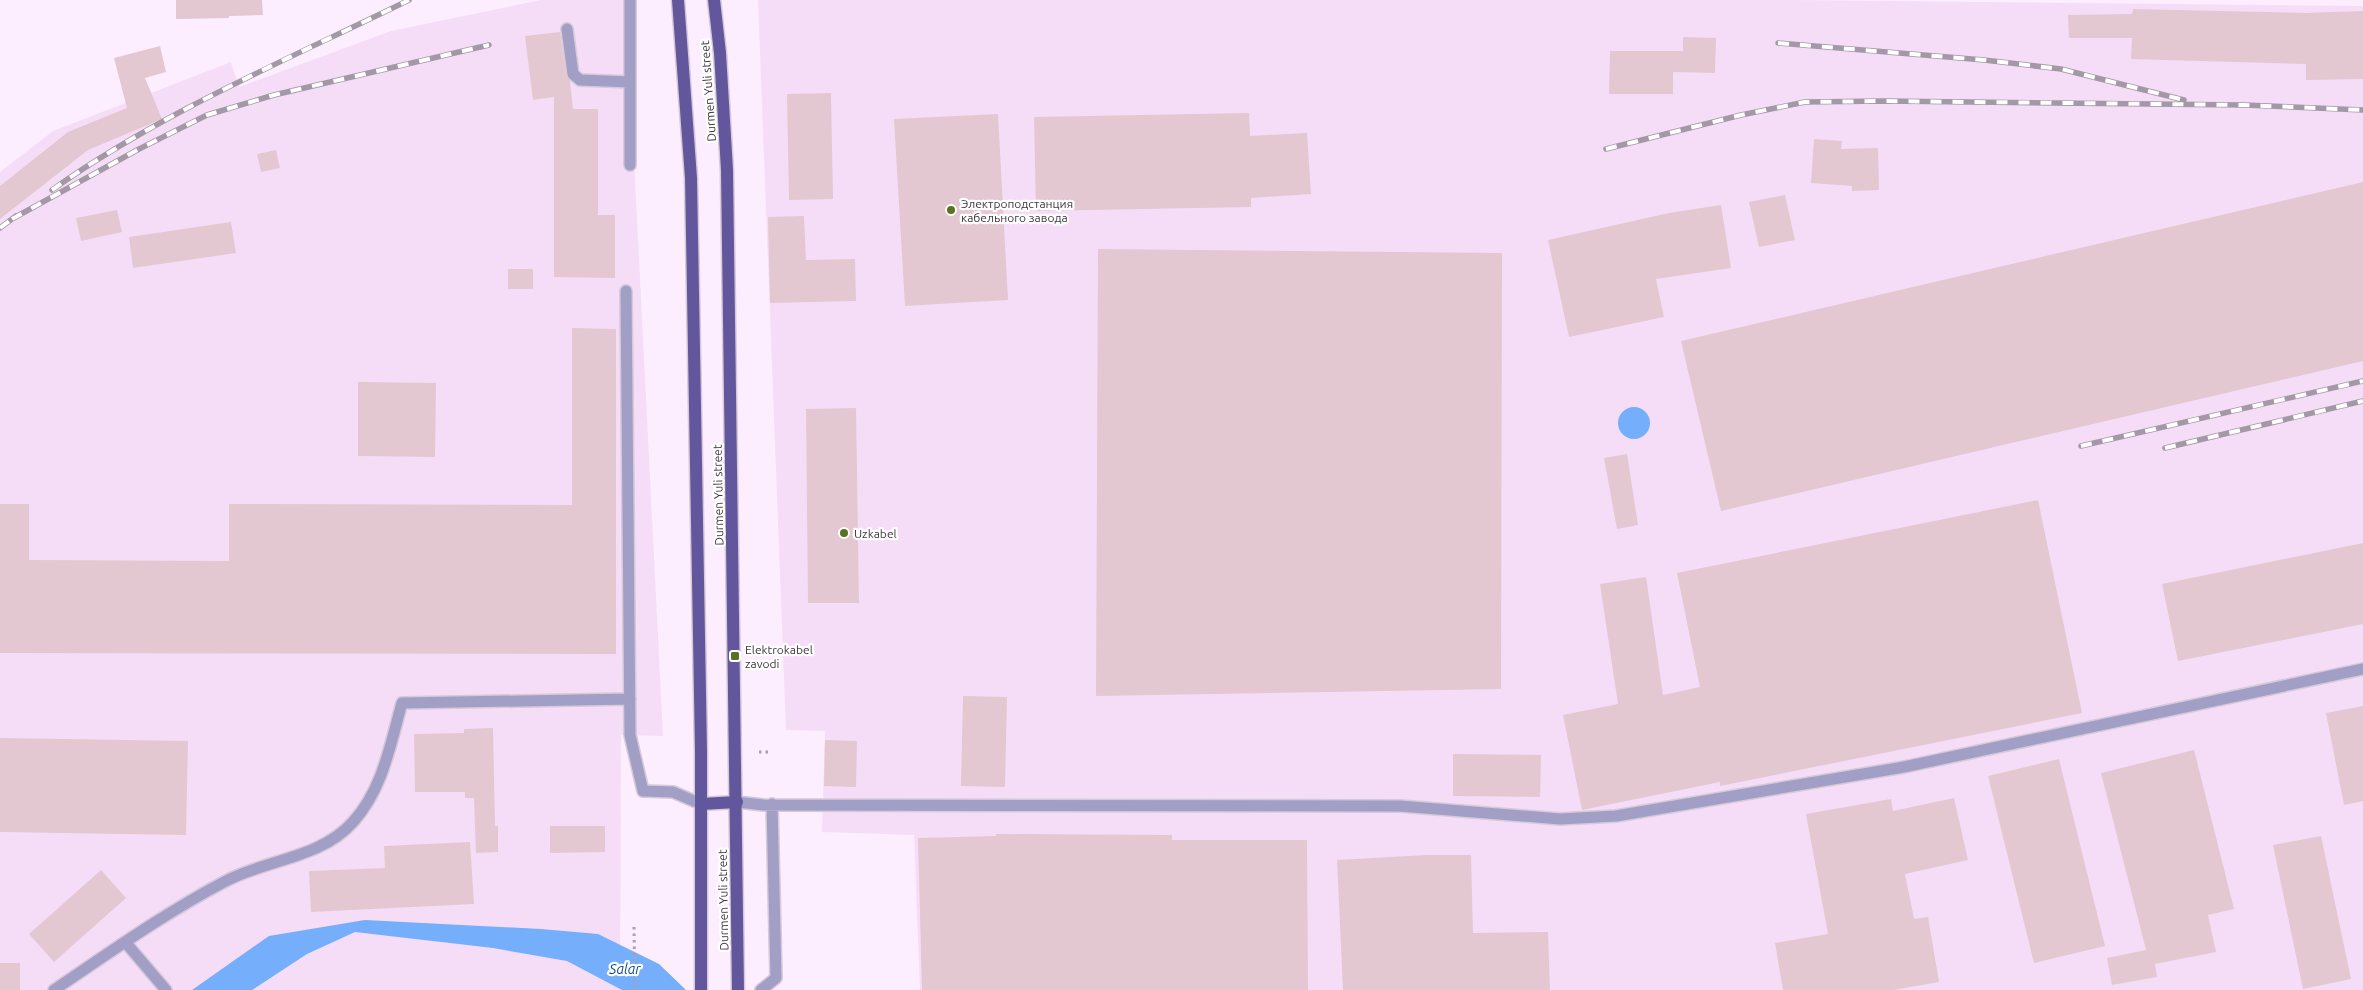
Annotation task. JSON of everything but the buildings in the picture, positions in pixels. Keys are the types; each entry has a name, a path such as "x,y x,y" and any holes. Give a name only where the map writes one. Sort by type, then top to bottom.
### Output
{"main road":[{"name":"Durmen Yuli street","path":"678,0 690,178 701,804 701,990"},
{"name":"Durmen Yuli street","path":"714,0 720,53 727,170 737,802 738,990"},
{"path":"701,804 737,802"}],"lane":[{"path":"630,0 630,165"},
{"path":"567,29 573,74 580,80 630,82"},
{"path":"626,291 630,735 643,792 673,792 701,804"},
{"path":"737,802 772,804 1400,806 1560,819 1616,816 1904,767 2363,669"},
{"path":"54,990 225,881 274,862 308,852 335,840 354,821 380,782 402,703 630,699"},
{"path":"761,990 776,978 772,804"},
{"path":"126,943 166,990"}],"path":[{"path":"759,752 771,752"},
{"path":"634,927 635,990"}],"shaded area":[{"path":"541,0 626,0 663,736 621,735 620,990 0,990 0,172 53,131 231,62 239,87 391,31"},
{"path":"758,0 1793,0 2363,6 2363,990 920,990 914,835 822,832 825,731 786,730"}],"water":[{"path":"1634,407 1646,411 1650,423 1646,435 1634,439 1622,435 1618,423 1622,411"},
{"name":"Salar","path":"365,920 541,929 598,934 659,964 686,990 622,990 567,961 493,948 355,932 307,954 252,990 192,990 269,936"}],"railway":[{"path":"52,190 94,162 182,111 272,65 409,0"},
{"path":"1778,43 1984,60 2061,69 2184,100"},
{"path":"12,219 139,149 207,115 274,95 489,45"},
{"path":"1606,149 1741,115 1805,102 1884,101 2244,105 2363,110"},
{"path":"0,228 16,216"},
{"path":"2081,446 2363,381"},
{"path":"2165,448 2363,401"}],"place":[{"name":"Электроподстанция кабельного завода","path":"951,210"},
{"name":"Uzkabel","path":"844,533"},
{"name":"Elektrokabel zavodi","path":"735,656"}]}
